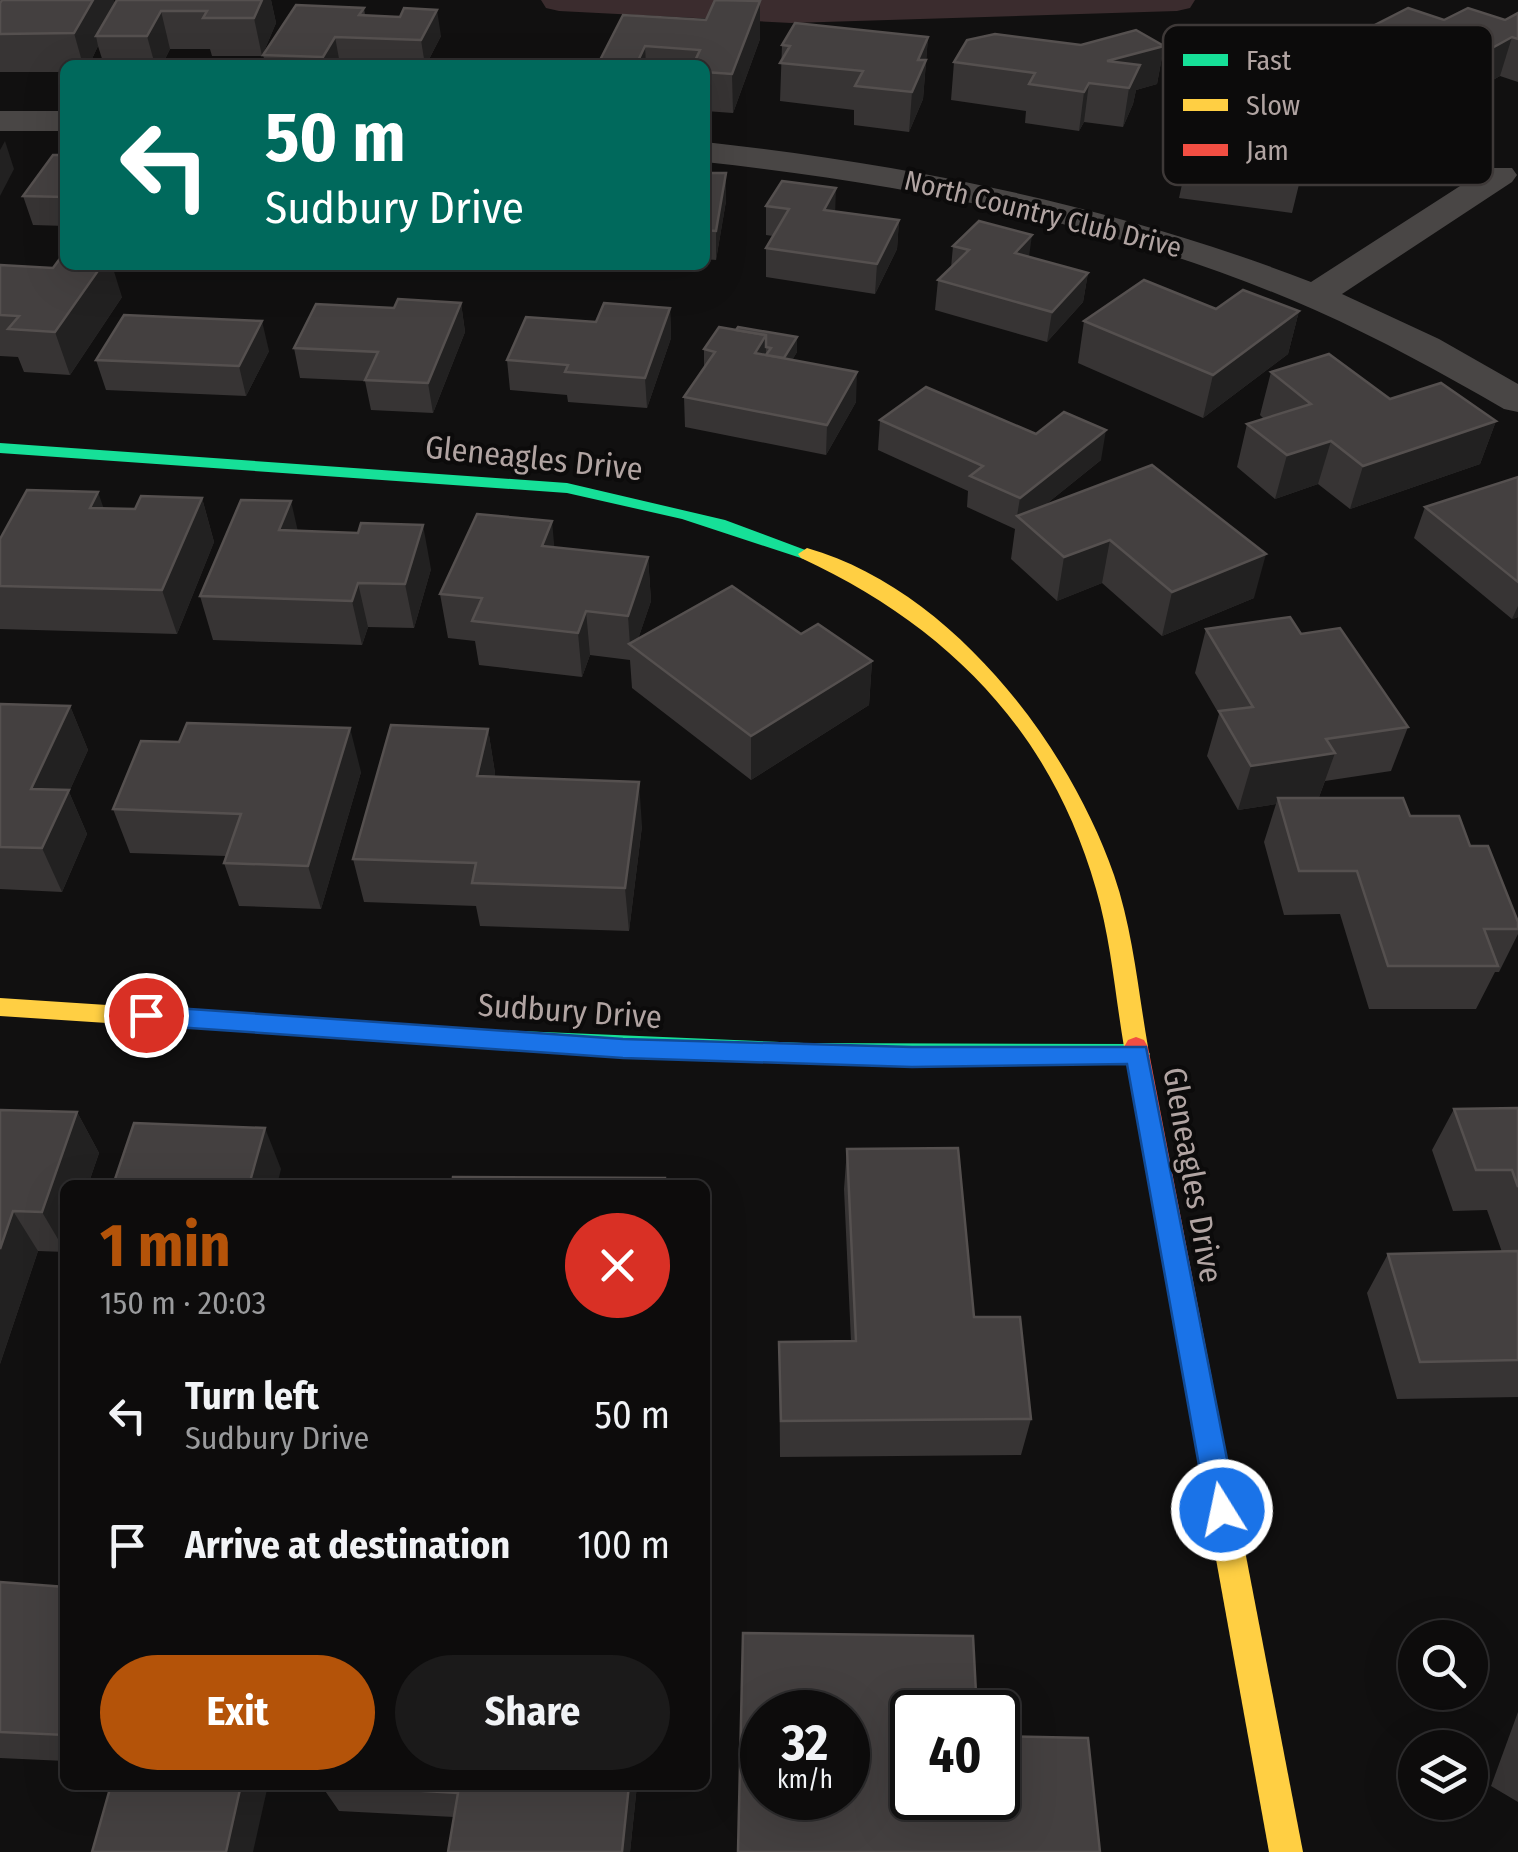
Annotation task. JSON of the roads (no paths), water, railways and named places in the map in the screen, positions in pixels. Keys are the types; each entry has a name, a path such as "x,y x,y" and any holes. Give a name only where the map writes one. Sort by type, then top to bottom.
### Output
{"street":[{"path":"0,121 60,121"},
{"name":"North Country Club Drive","path":"710,153 860,170 999,197 1198,253 1314,297 1394,334 1518,400"},
{"path":"1493,180 1500,175"},
{"path":"1314,297 1485,185"},
{"name":"Gleneagles Drive","path":"0,448 567,488 644,500 719,519 826,560 882,591 943,634 1021,712 1062,773 1093,841 1104,878 1286,1852"},
{"name":"Sudbury Drive","path":"0,1007 623,1048 912,1057 1138,1054"}],"waterway":[{"path":"559,0 791,12 1177,0"}]}
